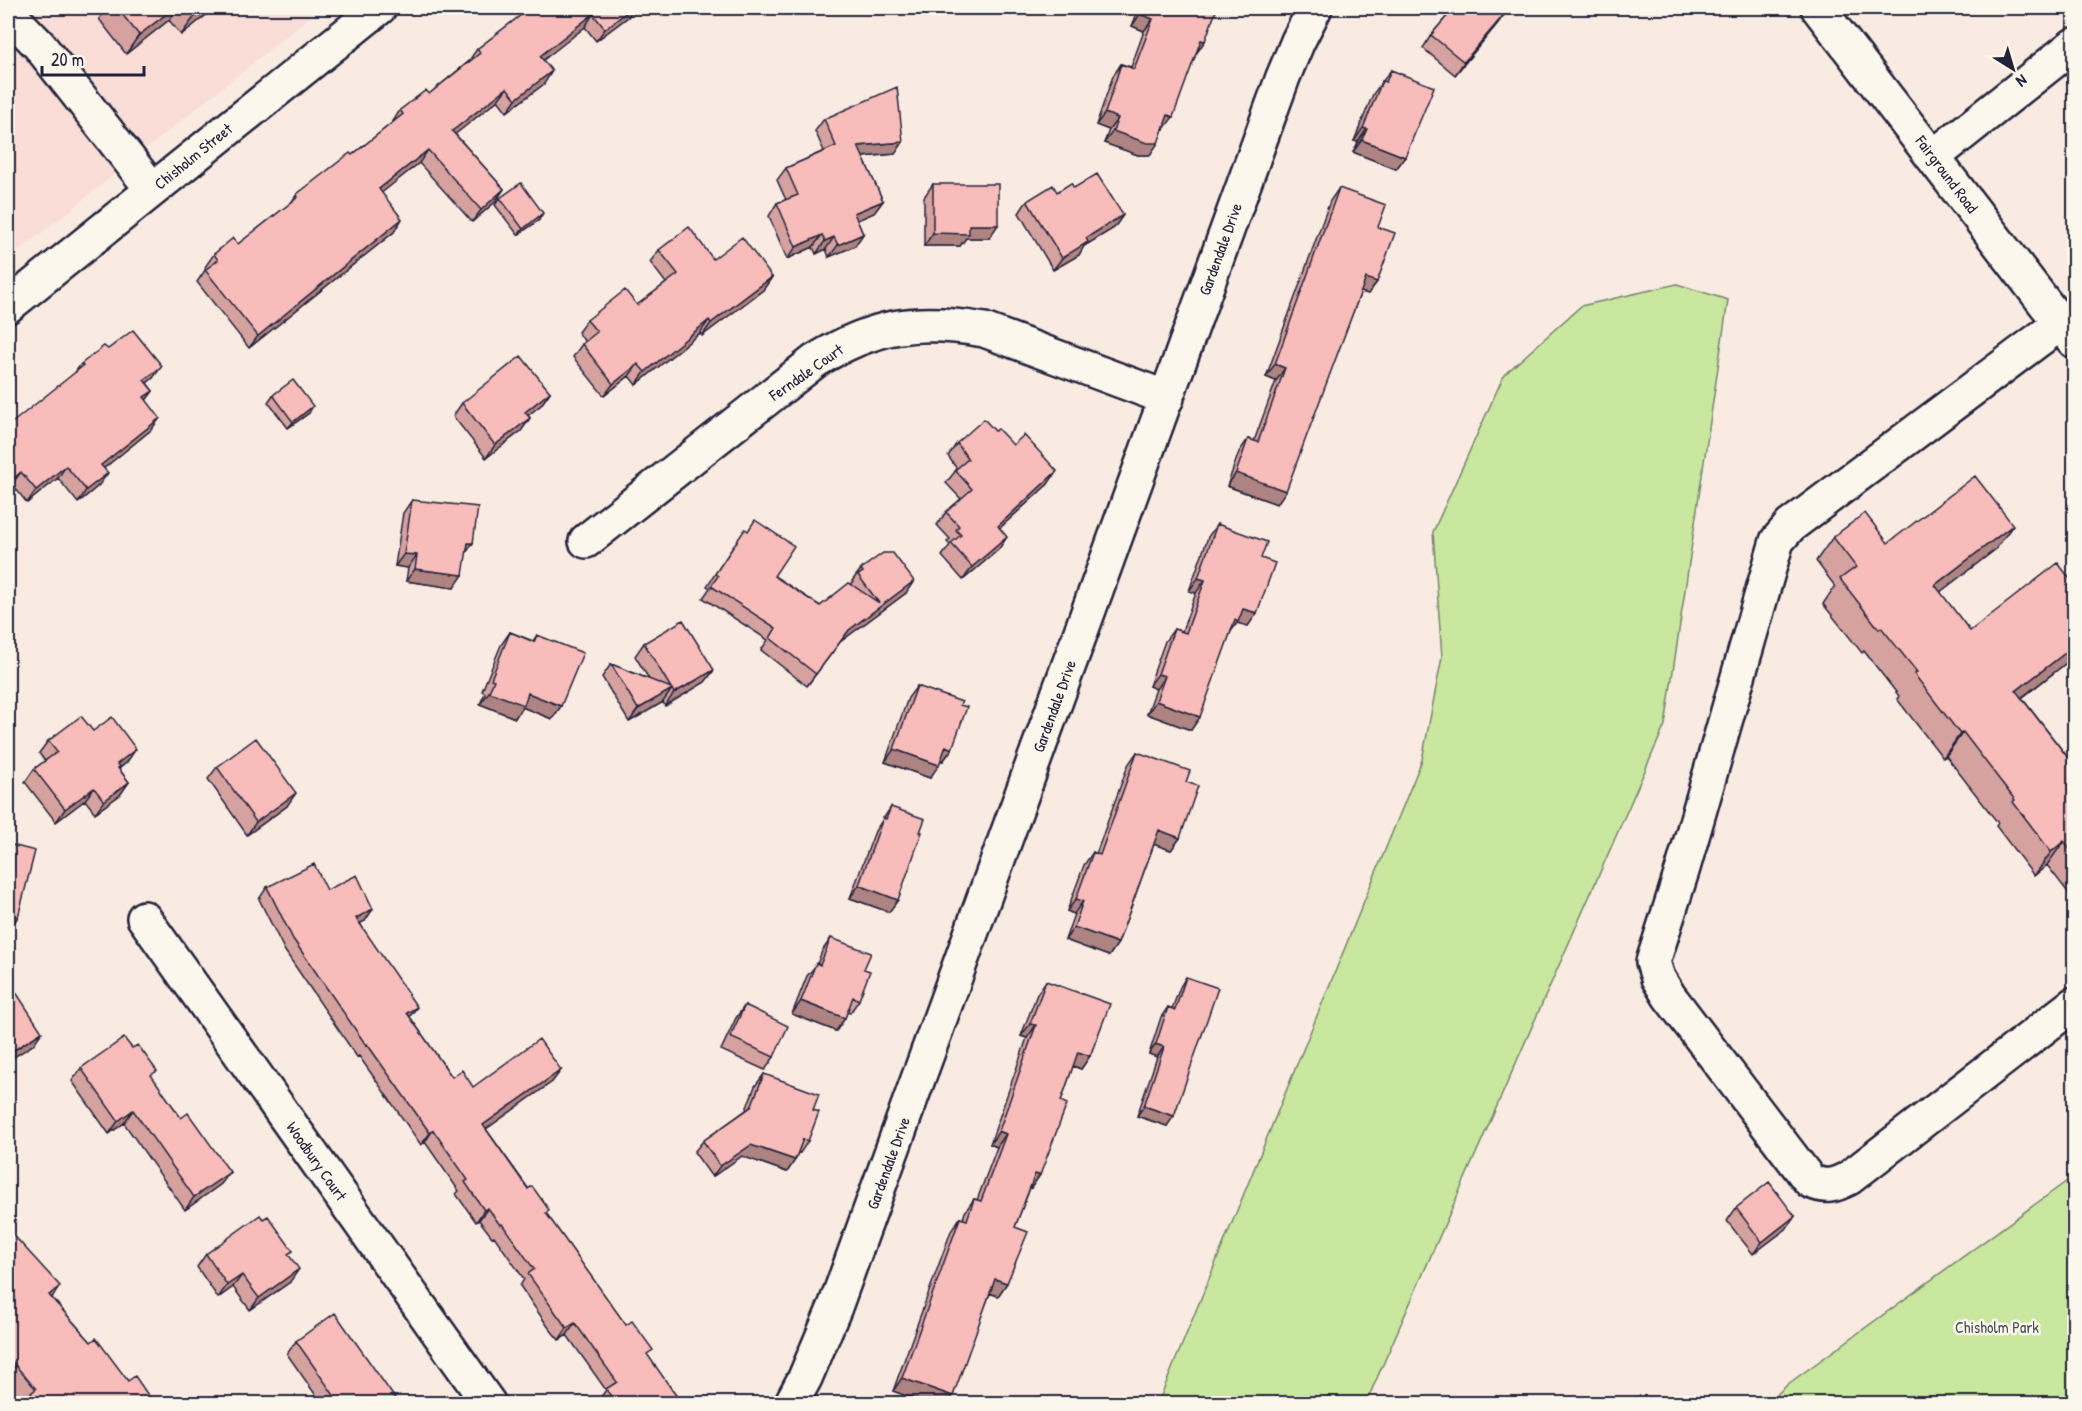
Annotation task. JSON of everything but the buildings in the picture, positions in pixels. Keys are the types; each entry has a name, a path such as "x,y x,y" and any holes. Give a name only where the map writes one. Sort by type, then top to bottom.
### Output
{"street":[{"name":"Chisholm Street","path":"8,306 379,8"},
{"name":"Gardendale Drive","path":"791,1404 805,1378 835,1307 1283,76 1315,8"},
{"name":"Fairground Road","path":"1818,8 2068,332"},
{"path":"8,13 39,45 152,189"},
{"path":"1933,157 2074,45"},
{"name":"Ferndale Court","path":"586,541 815,361 840,346 868,334 897,327 927,324 956,325 984,330 1167,398"},
{"path":"2068,332 1790,526 1777,541 1683,868 1653,962 1658,978 1669,996 1810,1181 1821,1186 1833,1187 1849,1178 2074,1004"},
{"name":"Woodbury Court","path":"144,918 489,1404"}],"shaded area":[{"path":"8,8 321,8 8,260"}],"green space":[{"path":"1677,284 1728,300 1665,725 1366,1403 1158,1403 1422,760 1442,657 1433,532 1504,375 1581,306"},
{"name":"Chisholm Park","path":"2074,1176 2074,1403 1768,1403 1788,1384"}]}
